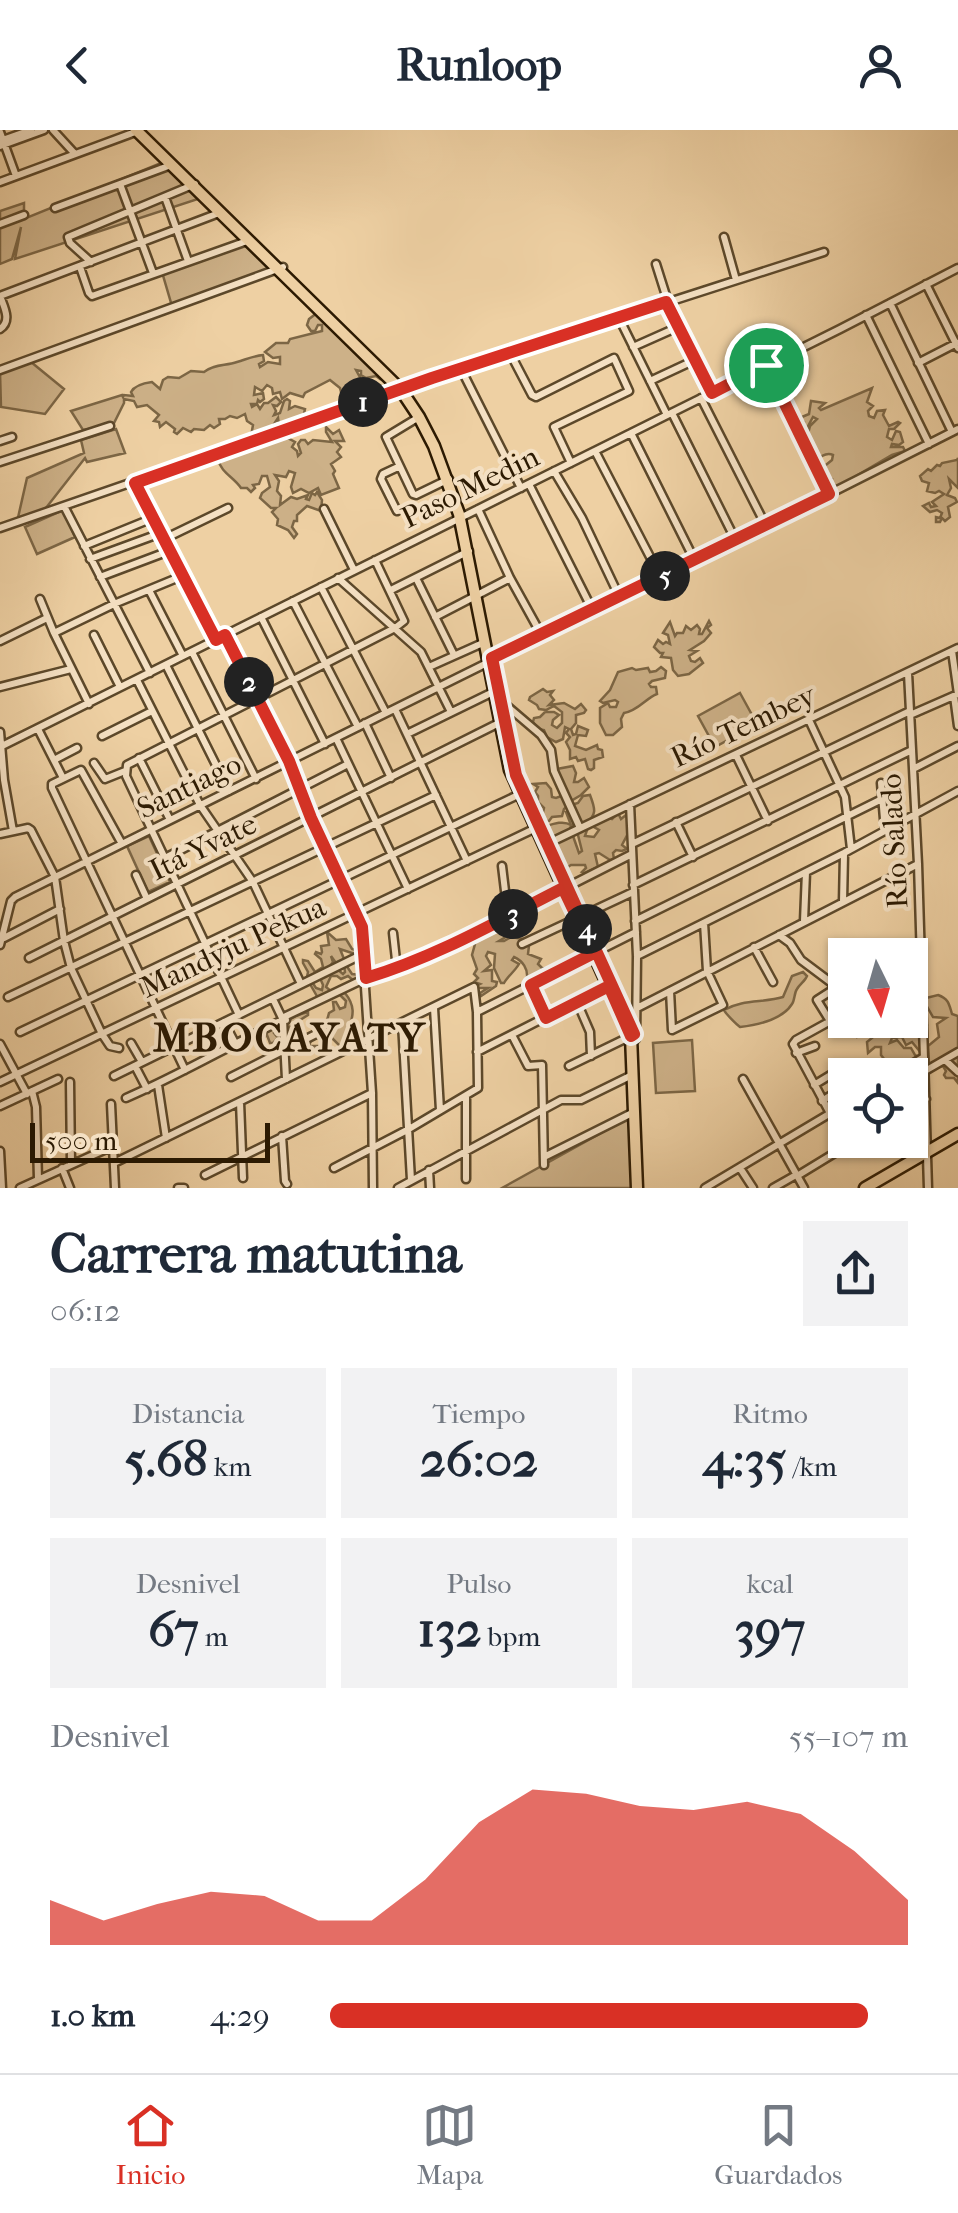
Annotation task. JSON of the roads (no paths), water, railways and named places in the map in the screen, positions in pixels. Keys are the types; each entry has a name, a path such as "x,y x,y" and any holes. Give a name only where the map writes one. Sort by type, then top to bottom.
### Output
{"main road":[{"path":"139,130 402,389 421,416 462,517 513,768 565,887"},
{"path":"139,130 195,185"},
{"path":"477,596 490,660"},
{"path":"502,722 508,765 520,794 634,1036 639,1188"},
{"path":"596,952 634,1036"},
{"path":"928,1153 958,1136"},
{"path":"868,1188 920,1158"}],"street":[{"path":"2,141 31,130"},
{"path":"2,141 44,130"},
{"path":"53,130 74,154"},
{"path":"0,182 139,130"},
{"path":"2,141 16,176"},
{"path":"55,208 172,164"},
{"path":"120,184 153,274"},
{"path":"91,262 68,237 195,185"},
{"path":"165,198 188,262"},
{"path":"2,329 7,315 0,296 223,211"},
{"path":"0,224 24,216"},
{"path":"724,237 736,280"},
{"path":"80,267 92,296 252,239"},
{"path":"0,528 461,369 824,252"},
{"path":"656,264 667,302 712,393"},
{"path":"0,370 282,268"},
{"name":"Paso Medin","path":"2,746 958,268"},
{"path":"918,363 957,345 926,284"},
{"path":"890,303 955,430"},
{"path":"866,315 929,444"},
{"path":"619,318 736,540"},
{"path":"633,347 678,326"},
{"path":"510,353 536,397 614,358 630,391 554,427 570,463"},
{"path":"650,382 695,360"},
{"path":"766,365 829,494"},
{"path":"461,369 520,488"},
{"path":"701,398 766,526"},
{"path":"421,416 386,437 398,466 416,495 448,479"},
{"path":"0,462 110,426"},
{"name":"Santiago","path":"1,942 11,901 16,897 955,430"},
{"path":"632,433 695,561"},
{"path":"0,441 12,437"},
{"path":"595,451 661,578"},
{"path":"396,511 381,476 398,466"},
{"path":"554,472 582,518 619,596"},
{"path":"135,483 216,640"},
{"path":"529,484 592,609"},
{"path":"64,506 150,673"},
{"path":"90,559 162,536 228,508"},
{"path":"478,509 541,634"},
{"path":"324,510 354,570"},
{"path":"84,546 153,518"},
{"path":"100,577 169,551"},
{"path":"390,591 468,551"},
{"path":"94,763 106,779 138,758 404,622 375,560"},
{"path":"54,633 182,576"},
{"path":"338,578 421,652 451,712"},
{"path":"416,578 454,655"},
{"path":"436,617 510,578"},
{"path":"321,587 386,713"},
{"path":"149,590 183,656"},
{"path":"40,598 89,704"},
{"path":"293,601 391,778"},
{"path":"261,617 324,744"},
{"path":"0,641 47,618"},
{"path":"94,635 120,688"},
{"path":"225,635 289,761 362,927 374,1188"},
{"path":"429,667 484,642"},
{"path":"632,844 824,752 954,696 958,692 955,649"},
{"name":"Río Tembey","path":"547,844 955,649"},
{"path":"192,652 256,779"},
{"path":"166,665 228,791"},
{"path":"0,688 71,669"},
{"name":"Río Salado","path":"908,673 921,938"},
{"path":"136,680 200,806 253,882 284,948 317,1002"},
{"path":"407,734 451,712 497,696 544,739 554,772 580,828"},
{"path":"954,696 958,726"},
{"path":"395,708 467,860"},
{"path":"102,736 152,711"},
{"path":"809,720 847,802 843,902"},
{"name":"Itá Yvate","path":"29,958 502,722"},
{"path":"38,729 63,778"},
{"path":"0,732 6,833 32,830 55,878 71,968 102,1034 112,1048 119,1048"},
{"path":"336,738 408,889"},
{"path":"913,769 958,746"},
{"path":"54,760 77,748"},
{"path":"522,944 912,750"},
{"path":"736,754 768,821"},
{"path":"138,758 170,820"},
{"path":"164,858 348,764"},
{"path":"126,767 126,776 239,1014"},
{"path":"122,844 81,770 52,784 186,1070"},
{"path":"881,783 885,831"},
{"path":"637,956 958,792"},
{"path":"20,1032 520,794"},
{"path":"8,998 436,795"},
{"path":"635,921 882,799"},
{"path":"569,1066 634,1036 637,956 630,804"},
{"path":"678,821 695,856"},
{"name":"Mandyju Pekua","path":"0,1082 537,827"},
{"path":"126,1098 366,978 444,949 632,854"},
{"path":"637,1008 918,864"},
{"path":"502,866 508,916"},
{"path":"804,922 806,872"},
{"path":"136,874 148,899"},
{"path":"1,942 60,909"},
{"path":"670,991 674,1030 722,1005 707,971 704,923"},
{"path":"477,1012 636,932"},
{"path":"394,934 398,969"},
{"path":"779,935 828,980"},
{"path":"754,948 772,982"},
{"path":"114,1076 365,953"},
{"path":"531,985 546,1018"},
{"path":"477,1052 609,986"},
{"path":"114,1163 474,987 478,1088 334,1168"},
{"path":"828,993 816,1000 828,1019"},
{"path":"272,998 283,1020 286,1079"},
{"path":"577,1002 589,1028 592,1056"},
{"path":"436,1006 441,1110"},
{"path":"224,1022 235,1043"},
{"path":"402,1023 412,1180"},
{"path":"828,1023 794,1042 828,1112"},
{"path":"230,1077 324,1030"},
{"path":"512,1034 528,1066 542,1065 544,1161 636,1111"},
{"name":"Río Salado","path":"923,1038 924,1057"},
{"path":"131,1043 148,1089"},
{"path":"0,1044 36,1102 38,1180"},
{"path":"796,1052 816,1046"},
{"path":"928,1069 958,1052"},
{"path":"945,1060 958,1072"},
{"path":"398,1188 564,1099 581,1100 635,1073"},
{"path":"814,1086 828,1077"},
{"path":"0,1106 58,1079"},
{"path":"743,1079 804,1188"},
{"path":"70,1082 71,1164"},
{"path":"158,1085 163,1140"},
{"path":"205,1176 372,1092"},
{"path":"466,1096 466,1179"},
{"path":"822,1101 828,1097"},
{"path":"240,1102 243,1178"},
{"path":"103,1188 115,1185 111,1104"},
{"path":"705,1188 828,1115"},
{"path":"282,1136 287,1184"},
{"path":"20,1188 113,1146"},
{"path":"0,1151 2,1188"},
{"path":"773,1188 828,1157"},
{"name":"Río Salado","path":"927,1158 928,1188"},
{"path":"62,1168 70,1188"},
{"path":"740,1168 753,1188"},
{"path":"429,1170 430,1188"}],"district":[{"name":"MBOCAYATY","path":"290,1037"}]}
